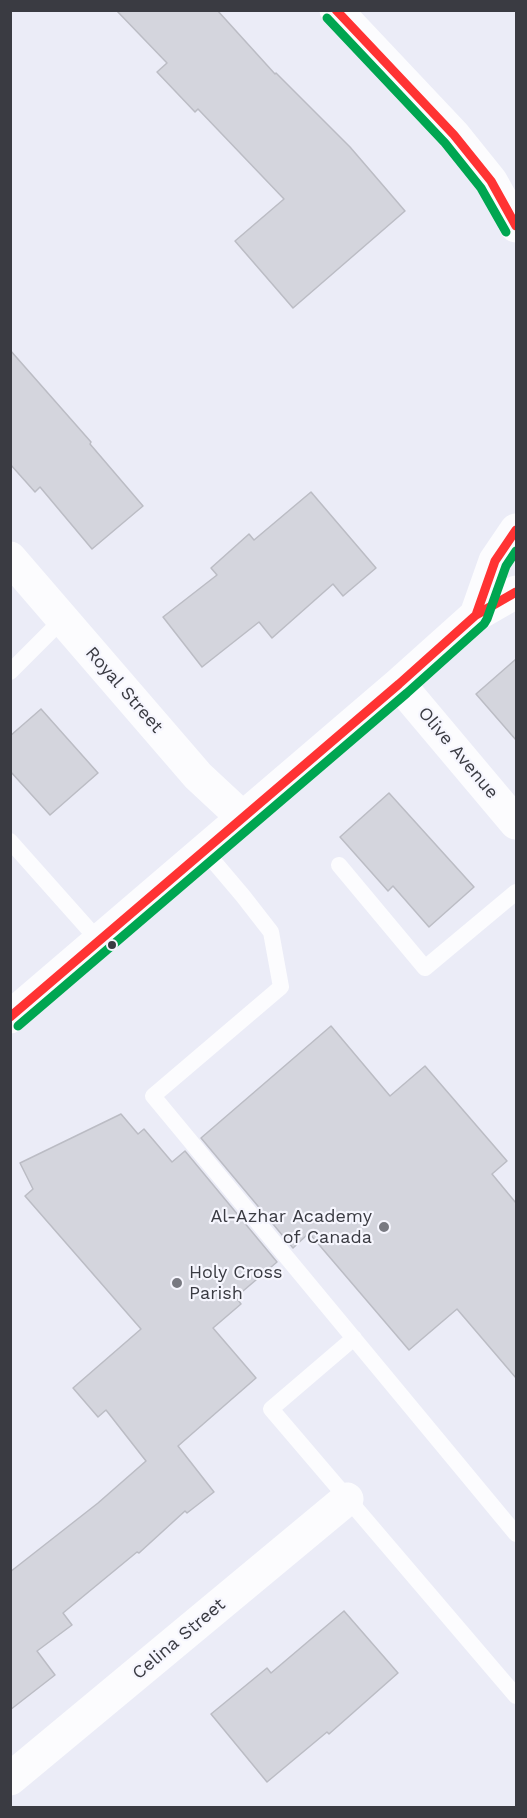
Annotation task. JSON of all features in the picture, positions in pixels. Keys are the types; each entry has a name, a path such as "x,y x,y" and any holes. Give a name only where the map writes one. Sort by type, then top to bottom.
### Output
{"main road":[{"path":"336,10 454,135 491,182 516,226"},
{"path":"491,182 516,203"},
{"path":"476,615 495,561 516,530"},
{"name":"Royal Street","path":"10,558 198,776 242,817"},
{"path":"10,1017 399,684 476,615 516,592"},
{"name":"Olive Avenue","path":"399,684 516,823"},
{"name":"Celina Street","path":"10,1779 347,1499"}],"lane":[{"path":"10,672 63,619"},
{"path":"10,841 99,941"},
{"path":"204,850 271,932 281,987 153,1096 516,1534"},
{"path":"339,865 426,968 516,892"},
{"path":"354,1338 271,1409 516,1696"}],"building":[{"path":"116,10 217,10 275,74 350,147 405,211 293,308 235,241 284,199 198,109 195,112 157,72 167,63"},
{"path":"10,350 91,442 90,444 143,506 92,549 40,487 35,492 10,464"},
{"path":"311,492 376,568 343,596 333,584 272,638 259,622 202,667 163,617 217,575 211,568 249,534 254,540"},
{"path":"516,659 516,740 476,694"},
{"path":"41,709 98,773 50,815 10,771 10,736"},
{"path":"389,793 474,887 429,927 393,886 388,891 340,837"},
{"path":"331,1026 390,1096 425,1066 507,1161 492,1174 516,1203 516,1378 457,1309 409,1350 309,1233 293,1248 201,1138"},
{"name":"Holy Cross Parish","path":"121,1114 138,1134 144,1129 172,1162 185,1151 277,1262 236,1297 241,1304 213,1328 256,1378 178,1446 214,1492 187,1513 185,1511 139,1553 137,1552 63,1613 72,1625 37,1651 55,1675 10,1710 10,1572 98,1503 146,1461 106,1410 98,1417 73,1388 141,1329 25,1196 33,1189 20,1163"},
{"path":"344,1611 398,1673 329,1734 327,1732 267,1782 211,1714 267,1668 271,1673"}],"transit line":[{"path":"336,10 454,135 491,181 516,226"},
{"path":"327,18 445,143 481,188 506,232"},
{"path":"476,615 495,561 516,530"},
{"path":"18,1026 407,693 484,624 506,566 516,551"},
{"path":"10,1017 399,684 476,615 516,592"}],"place":[{"name":"Al-Azhar Academy of Canada","path":"384,1227"},
{"name":"Holy Cross Parish","path":"177,1283"}]}
